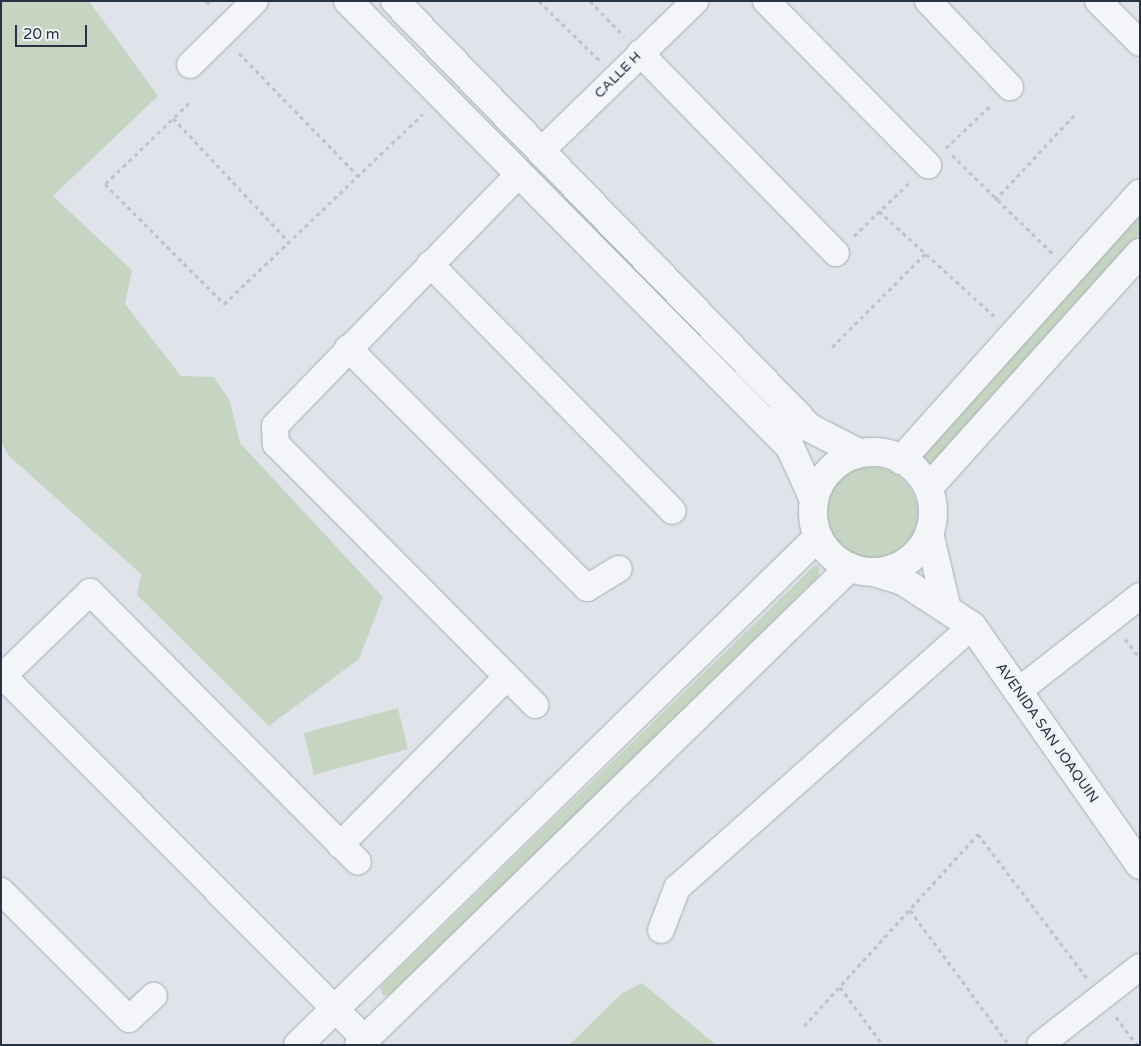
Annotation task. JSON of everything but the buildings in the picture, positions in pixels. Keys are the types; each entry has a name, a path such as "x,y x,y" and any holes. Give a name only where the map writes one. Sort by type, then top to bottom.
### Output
{"street":[{"path":"190,65 255,1"},
{"path":"348,1 442,96 517,176 790,447 814,500 818,537 827,552 862,570"},
{"path":"395,1 542,150 810,428 858,452 881,452 901,460 930,486"},
{"name":"CALLE H","path":"542,150 640,52 695,1"},
{"path":"766,1 936,157"},
{"path":"928,1 1010,87"},
{"path":"1098,1 1140,43"},
{"path":"640,52 836,253"},
{"path":"535,705 276,444 275,426 348,348 542,150"},
{"path":"901,460 1140,194"},
{"path":"947,609 929,533 930,486 1140,253"},
{"path":"430,264 673,511"},
{"path":"348,348 587,588 619,568"},
{"path":"814,500 833,467 858,452"},
{"path":"507,677 349,854 90,592 2,676 335,1008 362,1042 862,570 908,561 929,533"},
{"path":"298,1045 818,537"},
{"name":"AVENIDA SAN JOAQUIN","path":"862,570 903,581 972,626 1140,865"},
{"path":"1017,692 1140,596"},
{"path":"661,930 677,888 972,626"},
{"path":"1,891 129,1019 154,996"},
{"path":"1040,1045 1140,967"}],"path":[{"path":"539,1 617,77"},
{"path":"590,1 640,52"},
{"path":"221,35 358,176"},
{"path":"189,103 105,184 224,304 442,96"},
{"path":"995,200 1076,113"},
{"path":"174,118 289,242"},
{"path":"936,157 995,200 1071,272"},
{"path":"880,211 1014,334"},
{"path":"832,347 926,254"},
{"path":"804,1026 978,834 1137,1045"},
{"path":"910,910 1009,1045"},
{"path":"840,987 882,1045"}],"green space":[{"path":"1,1 89,1 158,96 53,196 132,270 125,304 181,376 214,377 230,401 240,443 383,597 359,659 269,726 137,595 141,574 9,456 1,442"},
{"path":"1140,210 1140,234 930,467 927,470 915,460"},
{"path":"871,467 889,471 904,481 914,496 918,514 914,532 904,547 889,557 871,561 853,557 838,547 828,532 824,514 828,496 838,481 853,471"},
{"path":"816,564 820,568 818,577 393,994 383,996 380,987"},
{"path":"398,708 408,749 314,775 304,733"},
{"path":"642,983 716,1045 569,1045 621,994"}]}
